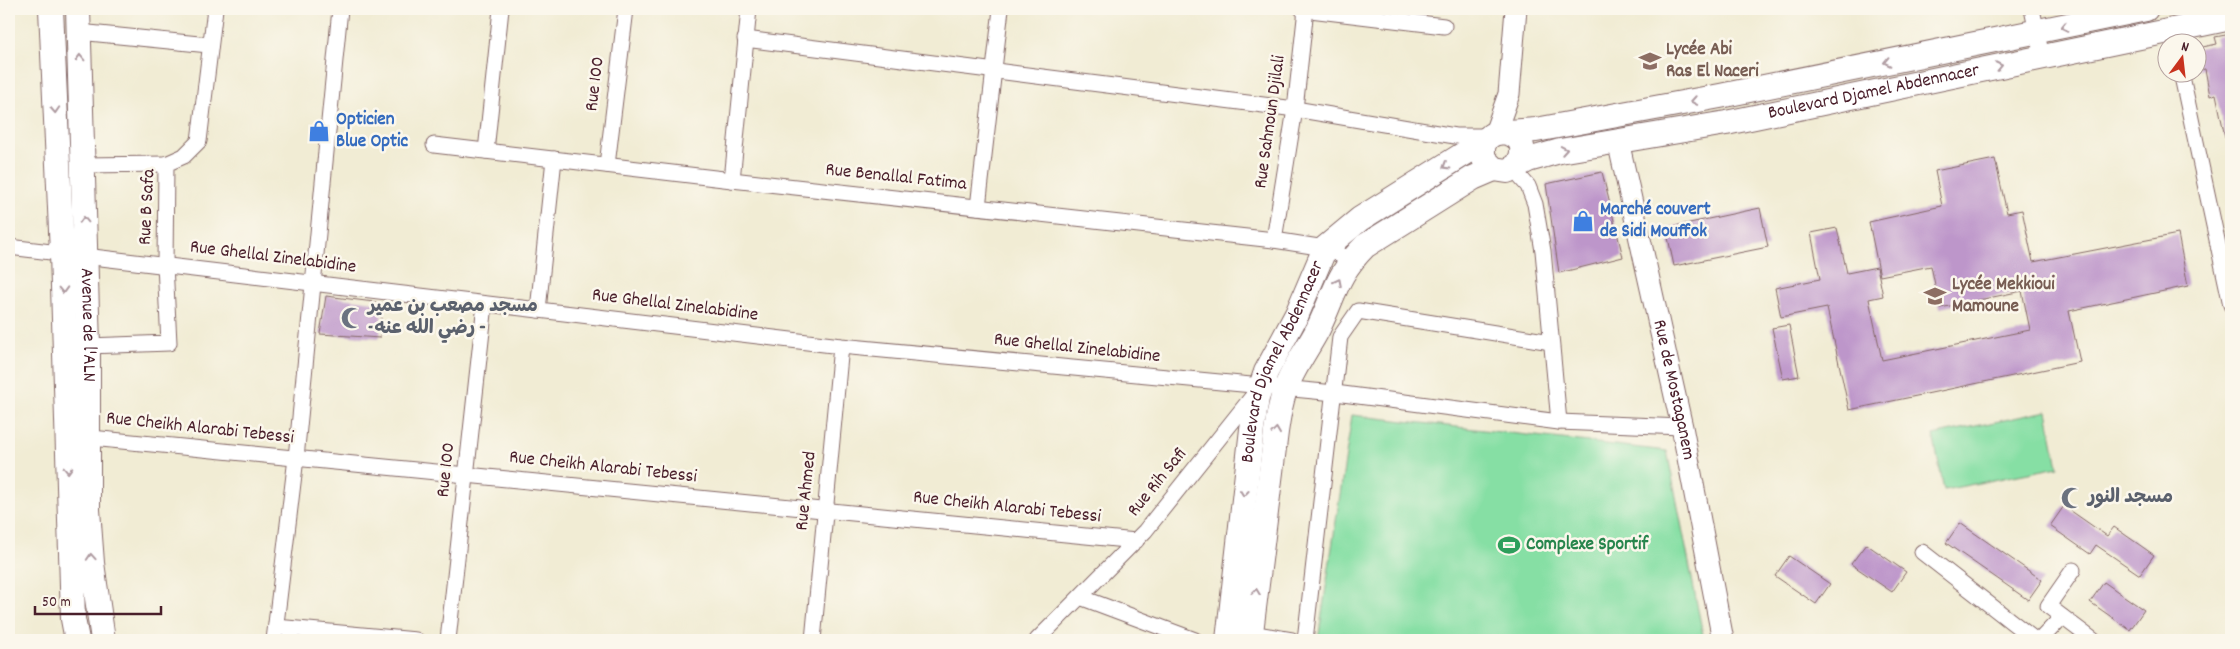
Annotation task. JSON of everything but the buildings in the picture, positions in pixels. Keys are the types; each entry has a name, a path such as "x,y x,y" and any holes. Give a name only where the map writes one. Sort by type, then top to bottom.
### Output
{"main road":[{"name":"Avenue de l'ALN","path":"51,9 62,253 78,437 103,640"},
{"name":"Boulevard Djamel Abdennacer","path":"1228,640 1252,429 1260,387 1297,314 1325,248 1360,219 1502,136 1772,86 2146,9"},
{"name":"Boulevard Djamel Abdennacer","path":"1251,636 1276,432 1285,390 1321,321 1335,285 1351,260 1365,246 1383,233 1473,178 1549,153 1777,113 2231,18"},
{"name":"Avenue de l'ALN","path":"77,640 73,619 78,437 88,346 78,20"},
{"path":"1930,54 1925,66 1928,74 1935,80"},
{"path":"1821,76 1820,91 1829,102"},
{"path":"1772,86 1777,90 1781,101 1777,113"},
{"path":"1720,96 1728,102 1731,110 1726,123"},
{"path":"1502,136 1522,152 1508,167 1484,160 1483,153 1502,136"}],"street":[{"name":"Rue B Safa","path":"88,346 169,344 165,265 166,164 184,156 199,141 209,45 215,9"},
{"path":"340,9 296,458 275,633 416,640"},
{"path":"486,151 501,9"},
{"name":"Rue 100","path":"606,165 626,9"},
{"path":"732,180 749,9"},
{"path":"978,207 1001,9"},
{"path":"1302,9 1444,26"},
{"name":"Rue Sahnoun Djilali","path":"1274,240 1295,109 1306,9"},
{"path":"745,39 1295,109 1455,136 1502,136 1509,94 1516,9"},
{"path":"2032,9 2042,57"},
{"path":"78,20 209,45"},
{"path":"2183,82 2231,304"},
{"name":"Rue de Mostaganem","path":"1618,141 1682,427 1724,640"},
{"name":"Rue Benallal Fatima","path":"434,145 1274,240 1325,248 1351,260"},
{"path":"538,310 554,159"},
{"path":"82,166 166,164"},
{"path":"1508,167 1528,186 1535,204 1543,251 1559,422"},
{"name":"Rue Ghellal Zinelabidine","path":"9,247 841,346 1285,390 1335,393 1559,422 1682,427"},
{"name":"Rue 100","path":"448,640 485,304"},
{"path":"1305,640 1340,337 1358,311 1552,342"},
{"name":"Rue Ahmed","path":"812,640 841,346"},
{"name":"Rue Rih Safi","path":"1037,640 1136,541 1260,387"},
{"name":"Rue Cheikh Alarabi Tebessi","path":"78,437 1136,541"},
{"path":"1922,552 2035,640"},
{"path":"2073,570 2048,606 2093,640"},
{"path":"1080,597 1194,640"},
{"path":"2040,640 2062,617"},
{"path":"1251,636 1292,640"}],"green space":[{"path":"2047,411 2058,467 1944,490 1933,435"},
{"name":"Complexe Sportif","path":"1352,415 1667,451 1704,640 1318,640"}],"place":[{"name":"Lycée Abi Ras El Naceri","path":"1650,61"},
{"name":"Opticien Blue Optic","path":"319,131"},
{"name":"Marché couvert de Sidi Mouffok","path":"1583,221"},
{"name":"Lycée Mekkioui Mamoune","path":"1935,296"},
{"name":"مسجد مصعب بن عمير -رضي الله عنه -","path":"352,318"},
{"name":"مسجد النور","path":"2072,498"},
{"name":"Complexe Sportif","path":"1509,545"}]}
